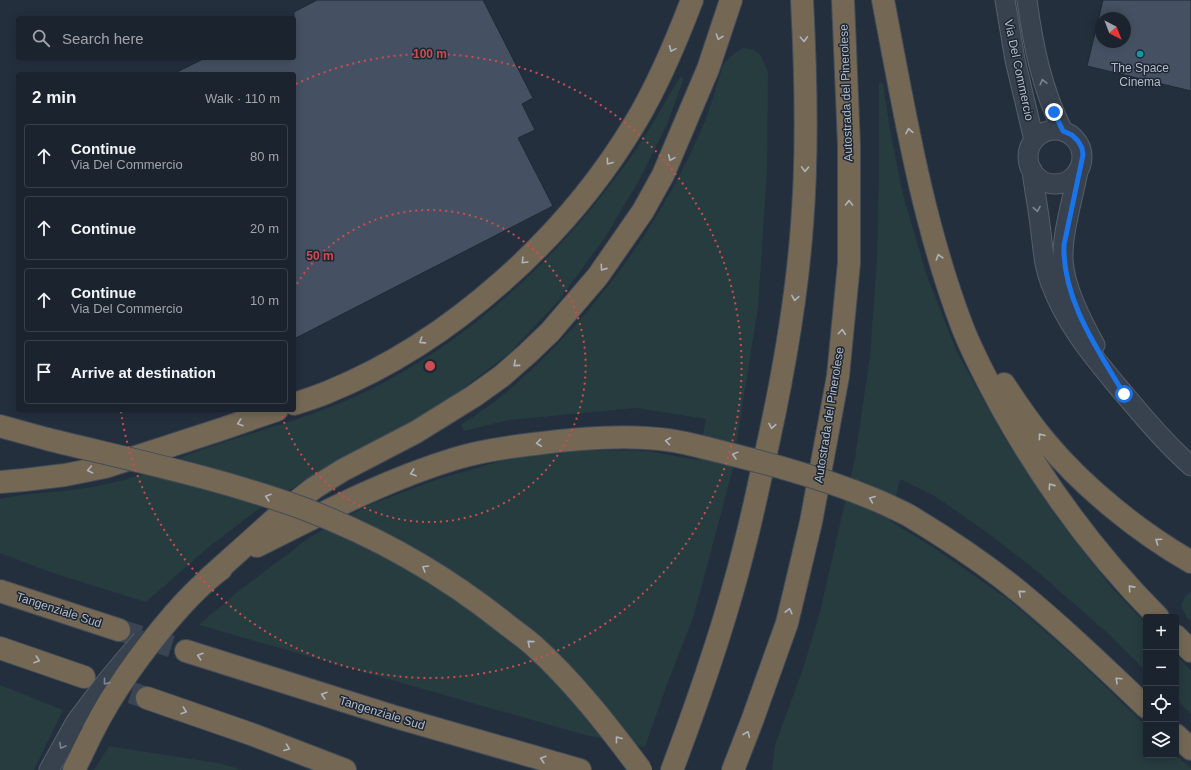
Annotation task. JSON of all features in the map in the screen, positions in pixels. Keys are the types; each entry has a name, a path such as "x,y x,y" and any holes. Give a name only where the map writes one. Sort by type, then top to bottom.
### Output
{"highway":[{"path":"296,403 328,392 360,378 438,331 477,303 543,242 576,205 609,162 635,123 660,75 692,0"},
{"path":"74,770 84,727 107,704 129,671 172,613 202,584 277,517 314,488 343,470 416,432 474,396 507,372 550,332 598,276 643,211 664,175 708,68 731,0"},
{"path":"673,765 706,676 745,545 772,430 785,358 796,289 803,223 806,140 805,54 802,0"},
{"name":"Autostrada del Pinerolese","path":"732,770 752,721 787,623 811,522 838,376 849,263 849,145 843,0"},
{"path":"883,0 918,179 938,254 962,326 976,360 1013,428 1073,517 1131,589 1155,614"},
{"path":"949,288 1002,381 1023,413 1046,442 1073,471 1104,500 1153,538 1191,562"},
{"path":"0,482 65,475 105,467 271,412"},
{"path":"0,426 206,479 262,495 303,509 352,530 409,558 453,585 533,645 591,704 641,770"},
{"path":"202,584 256,546 312,518 403,477 455,459 504,447 568,439 626,437 667,440 706,448 832,483 872,498 908,515 943,536 1010,584 1047,615 1143,704"},
{"name":"Tangenziale Sud","path":"0,591 119,630"},
{"path":"1179,639 1191,651"},
{"path":"0,648 84,677"},
{"name":"Tangenziale Sud","path":"186,651 392,716 580,770"},
{"path":"147,698 251,734 345,770"},
{"path":"1179,738 1191,749"}],"street":[{"name":"Via Del Commercio","path":"1005,0 1015,60 1034,140"},
{"name":"Via Del Commercio","path":"1027,0 1037,55 1046,92 1063,131"},
{"path":"1124,394 1093,341 1073,299 1063,260 1067,226 1078,172 1082,161 1082,148 1072,135 1056,129 1050,130 1041,134 1034,140 1029,152 1029,162 1032,170 1044,261 1050,284 1069,323 1082,343 1124,394 1154,430 1191,466"},
{"path":"1032,170 1037,177 1045,182 1056,184 1065,182 1078,172"},
{"path":"49,770 84,727"}],"green space":[{"path":"743,48 752,49 760,54 768,72 767,171 758,307 732,472 694,615 645,747 585,735 199,625 236,593 310,537 367,506 438,479 504,460 577,450 647,451 698,460 706,419 636,408 509,420 464,431 461,425 494,402 530,371 591,307 618,273 666,200 686,162 707,116 723,65 732,55"},
{"path":"680,77 684,78 667,124 641,177 606,236 560,299 511,352 453,396 381,441 306,480 256,511 205,550 146,602 53,573 0,553 0,499 20,495 85,488 134,477 206,448 304,417 361,394 402,372 442,347 480,319 516,288 550,255 582,220 639,145"},
{"path":"879,83 883,83 890,130 903,195 927,276 957,352 1005,439 1055,515 1112,588 1143,621 1143,668 1102,628 1033,568 985,531 933,495 900,479 890,521 933,547 1009,600 1078,660 1143,723 1143,758 1179,758 1191,768 1191,770 772,770 775,745 804,666 821,608 855,458 870,356 877,259"},
{"path":"1191,591 1191,621 1183,610 1182,602"},
{"path":"1179,658 1191,671 1191,714 1179,702"},
{"path":"0,685 63,710 34,770 0,770"},
{"path":"109,746 223,764 242,770 94,770"}],"building":[{"path":"317,0 483,0 533,98 522,104 535,130 518,138 553,206 296,338 296,72 177,72 201,60 296,60 296,16 294,16 294,12"},
{"name":"The Space Cinema","path":"1103,0 1191,0 1191,91 1087,66 1095,33 1095,48 1131,48 1131,12 1100,12"}],"tunnel":[{"path":"119,630 186,651"},
{"path":"100,682 147,698"}],"place":[{"name":"The Space Cinema","path":"1140,54"}],"route":[{"path":"1054,112 1063,131 1072,135 1078,141 1082,148 1083,155 1078,172 1064,245 1063,260 1066,276 1073,299 1093,341 1124,394"}]}
